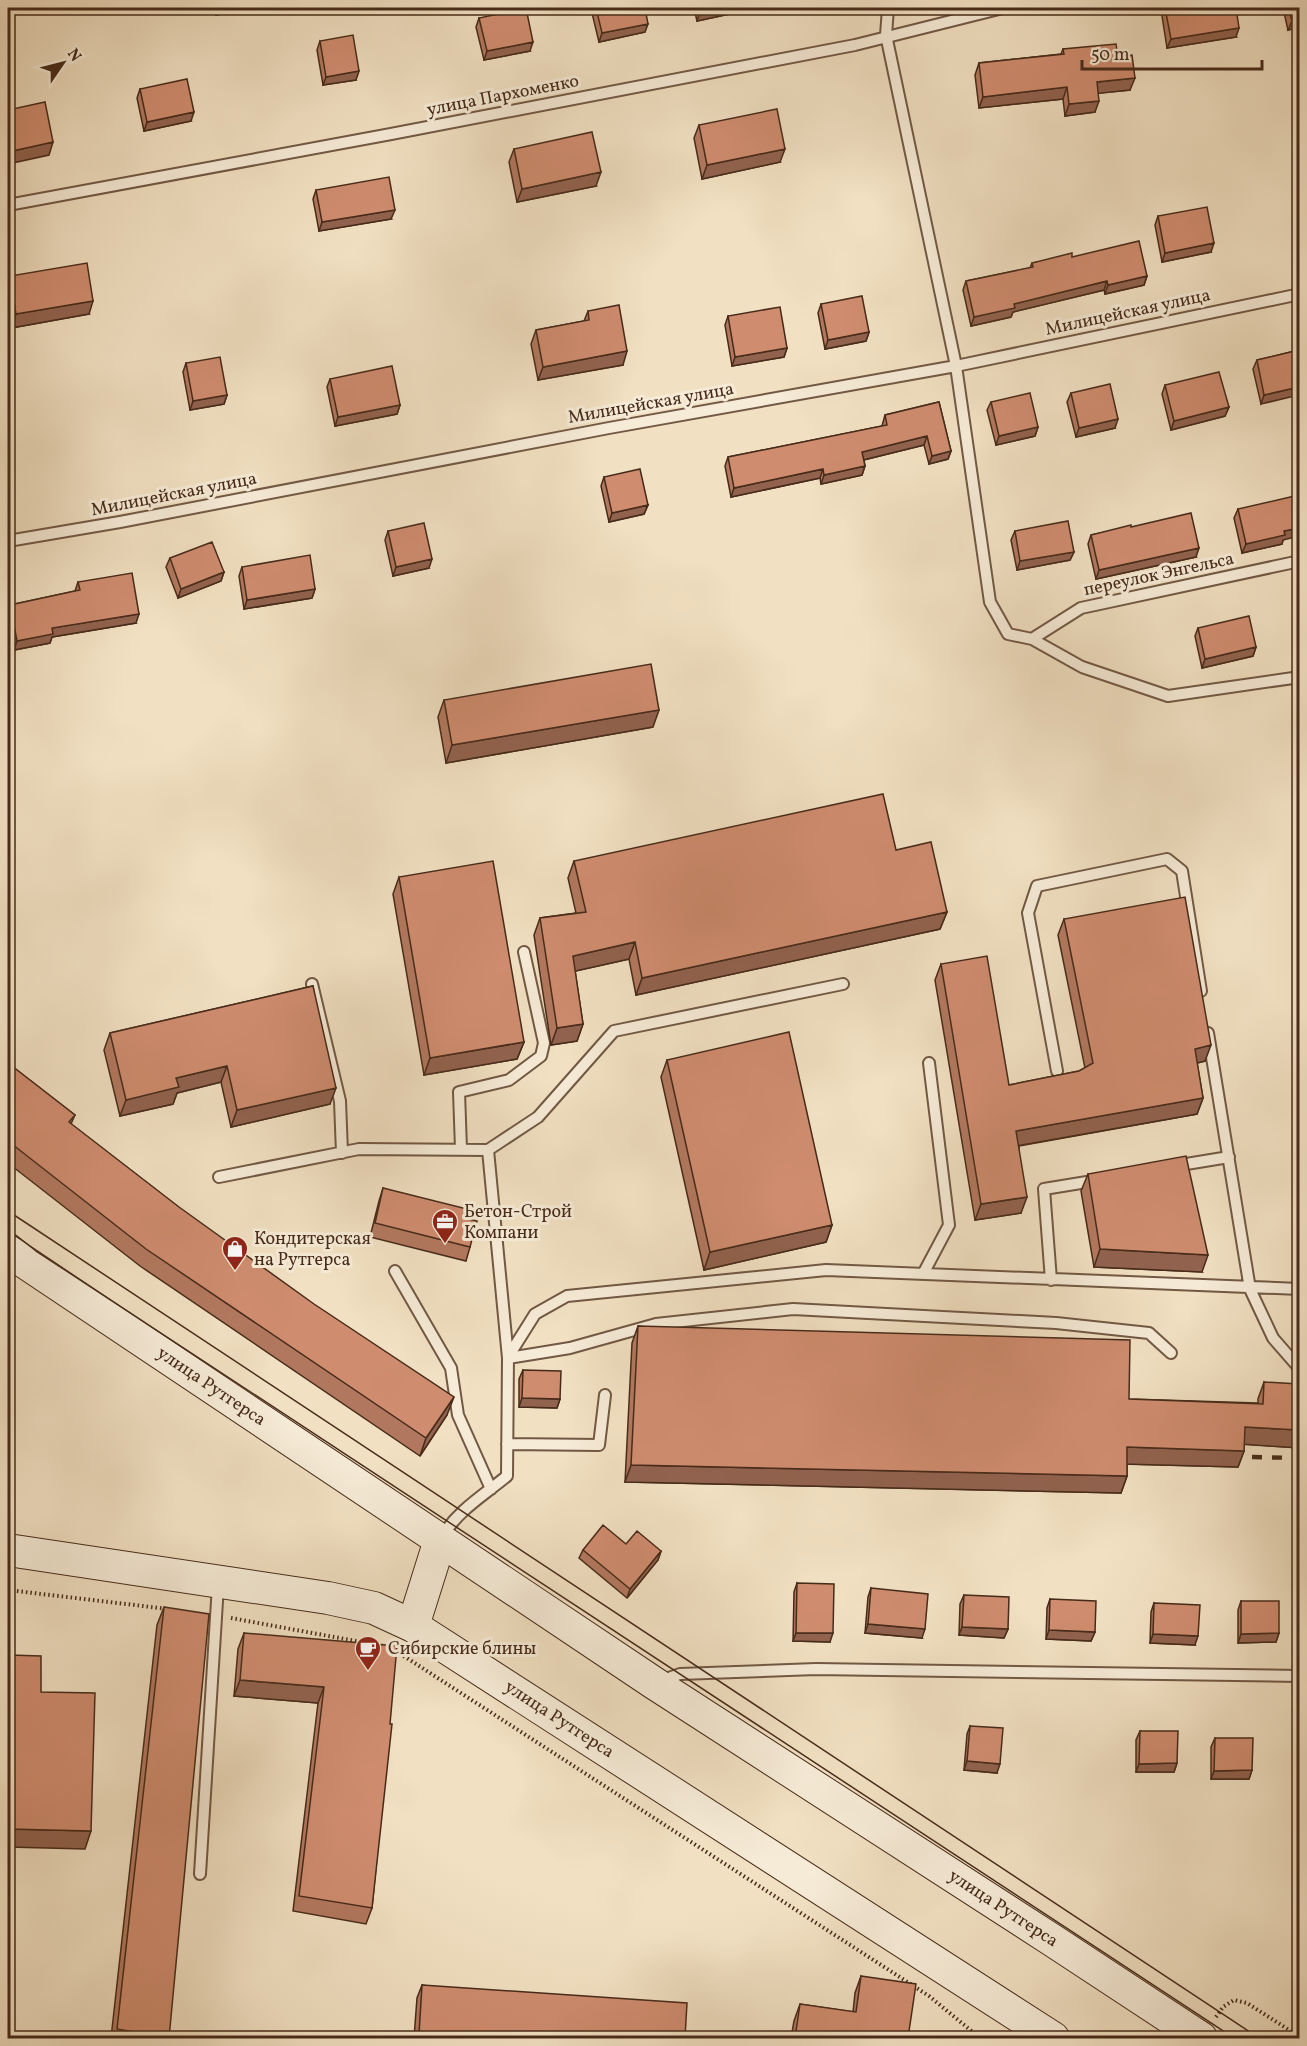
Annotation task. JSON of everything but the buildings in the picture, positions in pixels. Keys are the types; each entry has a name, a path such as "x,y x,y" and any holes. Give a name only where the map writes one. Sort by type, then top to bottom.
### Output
{"main road":[{"name":"улица Рутгерса","path":"8,1251 654,1683 1052,1940 1206,2031"},
{"path":"413,1626 440,1540"},
{"name":"улица Рутгерса","path":"8,1550 328,1598 374,1608 413,1626 1053,2038"}],"lane":[{"path":"888,8 886,35 956,366 990,602 1008,634 1032,639 1082,667 1168,696 1299,677"},
{"name":"улица Пархоменко","path":"8,205 855,45 886,35 1003,8"},
{"name":"Милицейская улица","path":"8,541 120,522 609,428 956,366 1299,294"},
{"name":"переулок Энгельса","path":"1032,639 1081,608 1299,561"},
{"path":"1057,1071 1028,913 1037,886 1167,860 1182,871 1202,997"},
{"path":"461,1149 459,1092 509,1080 541,1056 544,1043 524,952"},
{"path":"312,984 340,1101 342,1153"},
{"path":"219,1177 359,1149 489,1150 538,1117 614,1031 843,984"},
{"path":"1206,1020 1250,1288 1273,1338 1299,1369"},
{"path":"923,1274 949,1225 929,1063"},
{"path":"440,1540 450,1523 507,1476 508,1358 489,1150"},
{"path":"1159,1169 1229,1157"},
{"path":"1051,1280 1044,1190 1113,1177"},
{"path":"508,1358 535,1314 567,1296 826,1270 1299,1289"},
{"path":"395,1271 451,1368 458,1415 491,1489"},
{"path":"508,1358 570,1348 656,1324 793,1309 1056,1323 1149,1333 1171,1353"},
{"path":"507,1444 598,1445 605,1395"},
{"path":"200,1874 219,1582"},
{"path":"654,1683 680,1674 816,1669 1299,1676"}],"path":[{"path":"8,1590 170,1610"},
{"path":"217,1616 389,1647 929,1996 980,2038"},
{"path":"1206,2031 1223,2007 1234,2000 1247,2002 1299,2037"}],"tram line":[{"path":"8,1211 1259,2038"},
{"path":"8,1229 36,1251 1234,2038"}],"railway":[{"path":"1252,1457 1300,1458"}],"place":[{"name":"Бетон-Строй Компани","path":"445,1245"},
{"name":"Кондитерская на Рутгерса","path":"235,1272"},
{"name":"Сибирские блины","path":"368,1672"}]}
